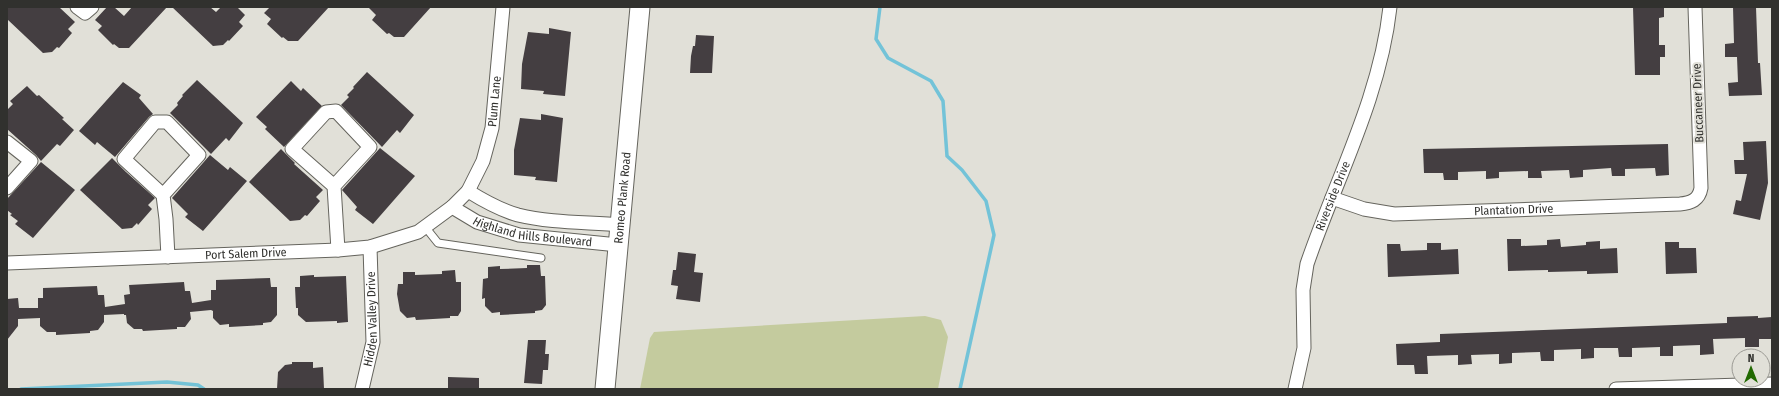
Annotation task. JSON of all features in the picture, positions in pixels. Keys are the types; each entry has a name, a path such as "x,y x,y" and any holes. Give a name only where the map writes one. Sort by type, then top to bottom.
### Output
{"main road":[{"name":"Romeo Plank Road","path":"605,389 640,7"}],"street":[{"path":"76,7 85,13 92,7"},
{"name":"Plum Lane","path":"468,191 484,161 492,128 503,7"},
{"name":"Riverside Drive","path":"1295,389 1304,348 1303,290 1305,276 1312,251 1372,94 1383,48 1390,7"},
{"name":"Buccaneer Drive","path":"1694,7 1701,188 1697,199"},
{"path":"334,186 370,147 336,112 326,112 292,149 334,186 338,250"},
{"path":"163,195 199,155 167,122 155,122 124,159 163,195 168,257"},
{"path":"7,142 31,161 7,188"},
{"name":"Port Salem Drive","path":"7,263 338,250 370,247 426,228 452,207 468,191"},
{"name":"Highland Hills Boulevard","path":"468,191 491,205 518,215 556,220 621,225"},
{"name":"Plantation Drive","path":"1332,198 1364,209 1394,214 1680,204 1692,202 1697,199"},
{"name":"Highland Hills Boulevard","path":"452,207 477,222 519,235 618,245"},
{"name":"Hidden Valley Drive","path":"362,389 373,342 370,247"},
{"path":"1616,389 1772,384"}],"lane":[{"path":"426,228 438,243 541,258"}],"green space":[{"path":"925,316 941,320 948,337 938,389 640,389 650,338 654,332"}],"building":[{"path":"7,7 59,7 75,22 68,29 72,33 59,48 57,47 52,52 43,53 7,19"},
{"path":"107,7 114,7 124,16 132,7 167,7 129,48 119,48 114,44 113,45 98,30 102,26 95,20"},
{"path":"172,7 210,7 216,12 221,7 237,7 245,15 239,22 243,26 229,41 228,40 223,45 213,46"},
{"path":"270,7 329,7 298,41 288,41 283,37 282,38 267,24 271,19 264,13"},
{"path":"368,7 431,7 404,37 394,37 389,33 387,34 372,20 376,15"},
{"path":"1633,7 1664,7 1664,17 1659,18 1659,45 1665,45 1665,57 1660,57 1660,75 1635,75"},
{"path":"1733,7 1756,7 1758,63 1760,63 1762,95 1729,96 1728,83 1738,82 1737,57 1725,57 1725,44 1734,43"},
{"path":"549,28 571,32 565,96 543,94 544,91 521,89 522,64 528,32 549,34"},
{"path":"696,35 714,36 712,73 690,73 691,56 693,46 695,46"},
{"path":"367,72 414,115 400,133 397,130 382,147 341,105 349,97 347,95 354,88 353,87"},
{"path":"197,80 243,123 229,141 226,138 211,154 170,113 178,105 177,103 183,96 182,95"},
{"path":"291,81 301,91 303,88 322,106 284,147 265,129 267,127 256,117"},
{"path":"123,82 141,95 139,98 153,114 115,157 97,142 95,145 79,131"},
{"path":"27,86 64,118 62,119 74,130 60,146 57,144 41,161 7,129 7,110 13,104 10,101"},
{"path":"541,114 563,118 557,182 535,180 536,177 514,175 514,150 520,118 541,120"},
{"path":"1766,141 1768,183 1760,220 1733,214 1736,200 1741,201 1747,174 1735,174 1734,160 1744,160 1743,142"},
{"path":"1668,144 1669,175 1656,176 1655,168 1625,169 1625,176 1612,176 1611,168 1583,170 1583,177 1570,178 1569,170 1541,171 1542,178 1528,178 1528,171 1499,172 1499,178 1486,179 1486,171 1458,172 1458,180 1444,180 1443,173 1424,173 1423,149"},
{"path":"380,148 415,176 373,224 355,210 357,207 342,190"},
{"path":"281,149 295,163 294,164 323,190 316,197 320,201 307,216 305,215 300,220 290,221 249,182"},
{"path":"210,155 228,170 230,167 247,181 203,231 185,217 188,214 172,198"},
{"path":"112,158 155,198 148,205 152,209 138,225 137,223 132,228 122,229 80,190"},
{"path":"41,162 75,190 33,238 15,224 18,221 10,215 12,214 7,210 7,199"},
{"path":"1507,239 1521,239 1521,246 1547,245 1547,240 1560,239 1561,247 1586,245 1586,242 1600,241 1600,249 1617,248 1618,273 1587,274 1587,271 1548,272 1548,270 1508,271"},
{"path":"1665,242 1679,242 1679,248 1696,248 1697,273 1666,274"},
{"path":"1427,243 1441,243 1441,250 1458,249 1459,274 1388,277 1387,244 1400,244 1401,251 1427,250"},
{"path":"678,252 696,254 694,272 703,273 700,302 676,299 678,286 671,285 673,270 676,270"},
{"path":"527,265 540,265 541,276 545,276 546,305 542,310 535,311 535,313 500,315 500,312 492,313 485,306 485,298 482,299 483,279 488,278 488,267 500,266 500,269 527,268"},
{"path":"455,270 456,282 461,282 461,311 458,316 450,316 450,318 416,320 415,317 407,318 400,311 397,294 398,284 403,284 403,272 415,272 415,275 442,274 442,271"},
{"path":"314,275 314,277 346,276 348,322 306,322 298,315 298,308 296,308 295,287 300,287 300,276"},
{"path":"270,278 271,287 277,287 277,315 271,322 263,323 263,325 229,327 229,324 220,325 213,318 213,311 211,310 190,312 191,319 185,327 177,327 177,329 143,331 142,329 134,329 127,323 126,315 124,314 104,315 104,322 98,330 90,331 90,333 56,335 56,332 47,332 40,326 40,318 18,319 18,326 7,340 7,299 18,298 19,308 38,308 38,298 43,298 43,288 97,286 98,295 104,295 105,307 125,304 124,295 130,294 129,285 184,282 185,291 190,291 192,303 211,300 211,290 216,290 216,280"},
{"path":"1758,316 1758,318 1772,317 1772,339 1759,339 1759,347 1745,347 1745,338 1713,339 1714,354 1700,355 1700,345 1673,346 1673,356 1660,356 1660,347 1632,348 1632,357 1619,357 1618,348 1594,348 1594,358 1581,359 1581,349 1554,350 1554,361 1541,361 1540,352 1512,353 1512,363 1499,364 1499,354 1471,355 1472,364 1458,365 1458,355 1427,356 1428,374 1415,374 1414,365 1397,365 1396,344 1440,342 1440,334 1727,323 1727,317"},
{"path":"528,340 546,340 545,354 549,354 548,370 543,370 542,384 524,383"},
{"path":"292,362 313,362 313,368 323,367 324,389 277,389 278,372 285,365 292,364"},
{"path":"448,377 479,378 479,389 448,389"}],"waterway":[{"path":"880,7 876,39 888,58 931,81 943,101 947,156 962,170 986,201 994,235 960,389"},
{"path":"21,389 167,382 198,385 204,389"}]}
